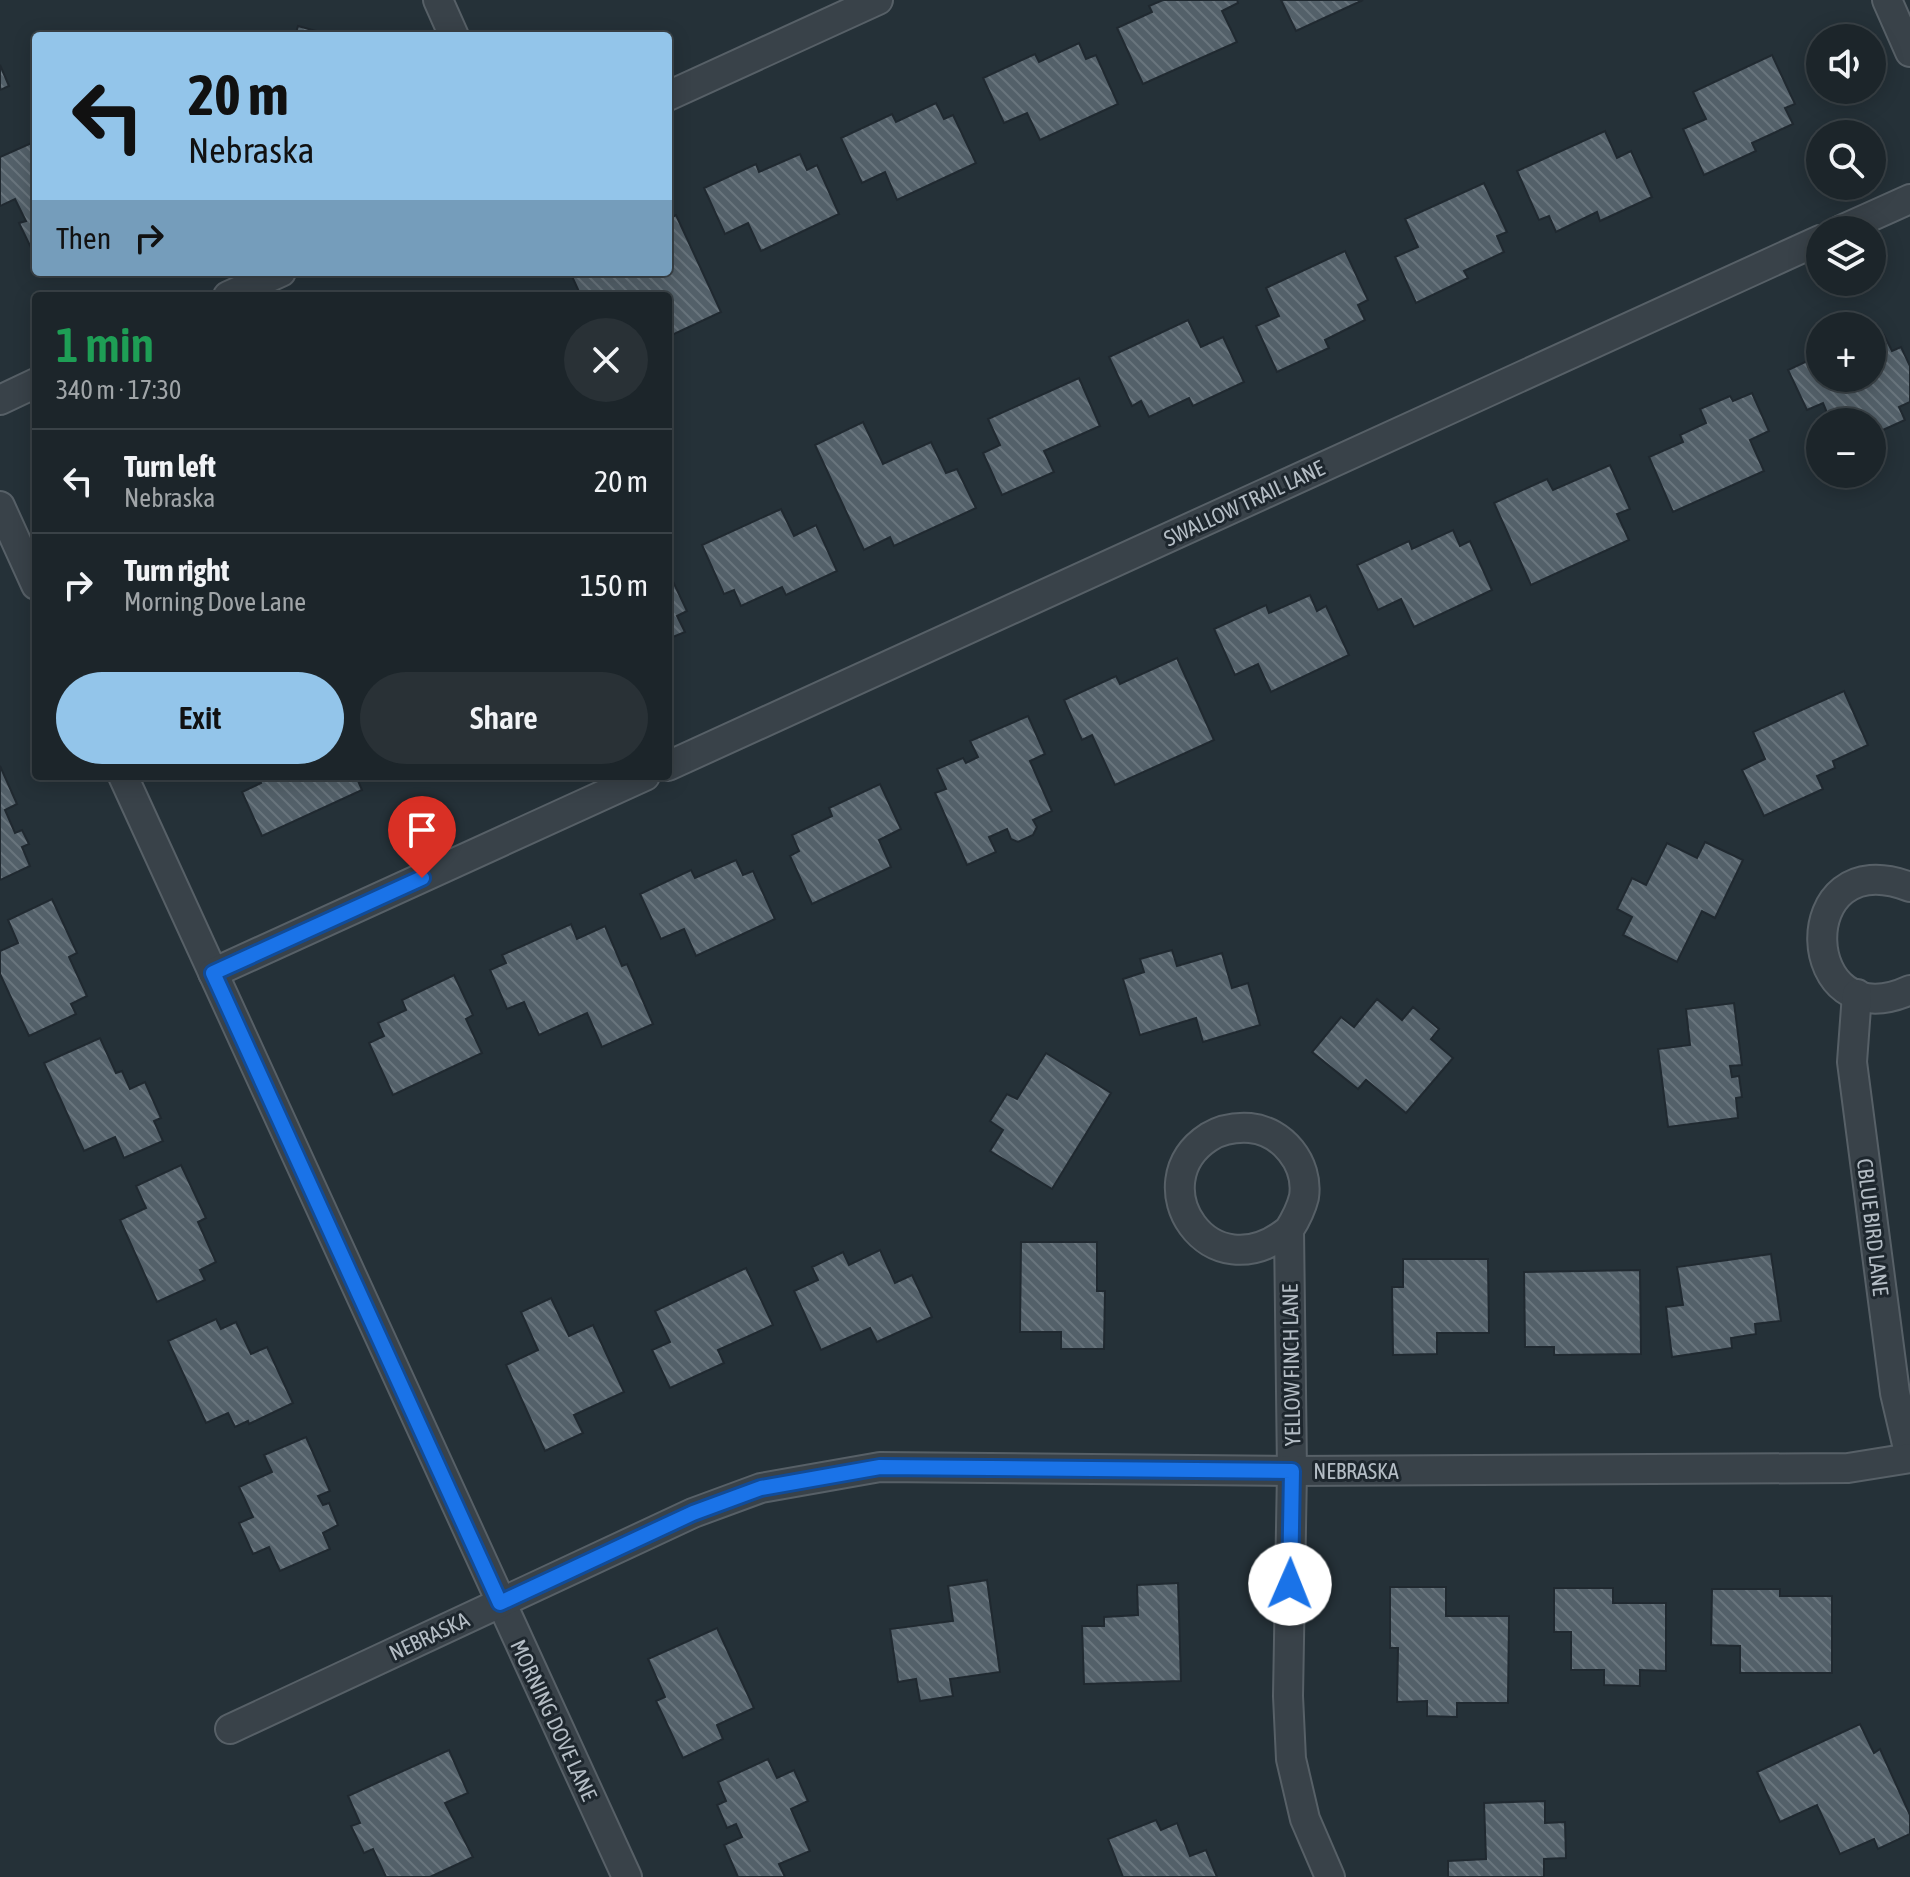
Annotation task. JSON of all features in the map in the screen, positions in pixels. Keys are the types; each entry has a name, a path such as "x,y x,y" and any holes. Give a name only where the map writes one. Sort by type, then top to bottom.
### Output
{"street":[{"path":"438,0 452,32"},
{"path":"672,94 878,0"},
{"path":"1887,0 1910,52"},
{"path":"1872,216 1910,199"},
{"name":"SWALLOW TRAIL LANE","path":"672,764 1806,246"},
{"path":"237,292 272,276"},
{"path":"0,400 32,385"},
{"path":"0,506 32,576"},
{"name":"MORNING DOVE LANE","path":"125,780 627,1877"},
{"path":"213,973 636,780"},
{"path":"1910,887 1893,880 1855,884 1839,896 1827,911 1821,930 1824,959 1840,983 1857,994 1877,998 1896,996 1910,990"},
{"name":"CBLUE BIRD LANE","path":"1857,994 1852,1062 1895,1393 1910,1458"},
{"name":"YELLOW FINCH LANE","path":"1289,1230 1274,1242 1256,1250 1236,1251 1217,1246 1201,1236 1188,1221 1181,1202 1180,1181 1187,1160 1200,1143 1218,1132 1239,1127 1261,1129 1280,1139 1294,1155 1303,1174 1302,1203 1289,1230 1292,1471 1288,1696 1291,1759 1305,1819 1330,1877"},
{"name":"NEBRASKA","path":"230,1729 693,1513 761,1488 880,1467 1292,1471 1848,1468 1910,1458"}],"building":[{"path":"1163,0 1237,0 1238,3 1222,11 1237,42 1143,84 1117,28 1152,12 1149,6"},
{"path":"1281,0 1363,0 1296,31"},
{"path":"298,26 320,32 296,32"},
{"path":"1079,43 1086,59 1096,55 1118,104 1040,140 1027,113 1004,123 983,78 1035,54 1039,62"},
{"path":"1772,55 1795,104 1785,108 1793,124 1752,143 1756,151 1704,175 1683,129 1706,119 1693,92"},
{"path":"0,65 9,86 0,90"},
{"path":"936,103 944,119 953,115 976,163 897,200 885,172 862,183 841,138 892,114 896,122"},
{"path":"1605,131 1617,158 1631,151 1652,197 1600,221 1597,212 1556,232 1549,216 1539,220 1517,171"},
{"path":"32,143 32,250 19,223 26,221 15,199 0,206 0,157"},
{"path":"800,154 807,170 817,165 839,214 761,251 748,223 725,234 704,188 756,164 759,172"},
{"path":"1484,183 1507,232 1497,236 1504,252 1464,271 1468,278 1416,303 1395,257 1418,247 1405,219"},
{"path":"676,215 721,312 672,335 672,292 579,292 572,276 672,276 672,217"},
{"path":"1345,251 1368,300 1358,305 1365,320 1325,340 1329,348 1277,372 1256,326 1279,316 1266,288"},
{"path":"1188,320 1201,347 1223,337 1244,382 1193,406 1189,398 1149,417 1141,401 1132,406 1109,357"},
{"path":"1886,339 1892,351 1901,347 1910,366 1910,402 1899,407 1905,420 1886,429 1886,408 1825,408 1823,403 1806,408 1788,370 1806,362 1806,392 1886,392"},
{"path":"1079,378 1100,426 1044,451 1054,472 1002,495 983,453 1000,445 988,419"},
{"path":"1752,393 1769,431 1750,440 1764,471 1673,512 1649,457 1683,442 1680,435 1706,423 1700,409 1730,396 1733,401"},
{"path":"863,422 883,464 931,442 946,473 957,469 976,508 894,546 890,537 864,550 815,445"},
{"path":"1610,465 1630,509 1617,514 1629,540 1531,585 1494,503 1547,479 1553,490"},
{"path":"781,509 794,536 816,525 837,571 786,595 782,587 741,606 734,590 724,594 702,545"},
{"path":"1453,530 1460,546 1470,541 1492,590 1414,627 1401,599 1378,610 1357,565 1409,541 1412,549"},
{"path":"672,579 687,611 677,616 685,632 672,637"},
{"path":"1310,595 1317,611 1326,606 1349,655 1271,692 1258,664 1235,675 1214,629 1266,605 1269,613"},
{"path":"1177,658 1214,740 1115,785 1092,735 1082,740 1064,700 1116,676 1120,684"},
{"path":"1844,691 1868,745 1833,761 1835,768 1817,776 1823,789 1764,816 1742,770 1765,759 1753,732"},
{"path":"1028,716 1045,754 1030,761 1052,811 1033,820 1037,827 1033,835 1018,842 1011,839 1007,829 989,837 996,852 967,865 935,793 946,789 937,769 963,758 966,763 978,757 970,741"},
{"path":"0,766 17,804 5,810 15,833 22,830 29,844 22,847 30,866 0,880"},
{"path":"260,780 358,780 362,790 262,836 242,792 261,783"},
{"path":"880,784 901,829 879,840 891,867 812,904 790,856 799,851 792,835 832,816 829,808"},
{"path":"1705,842 1743,860 1715,918 1702,911 1677,962 1623,935 1632,917 1617,909 1632,878 1646,885 1667,843 1697,858"},
{"path":"736,860 743,875 753,871 775,919 696,956 684,929 661,939 640,894 691,870 695,878"},
{"path":"52,899 77,953 69,957 87,996 71,1004 76,1014 29,1036 0,974 0,951 18,943 8,920"},
{"path":"571,924 577,939 605,926 622,966 627,964 653,1024 602,1047 587,1013 539,1035 524,1002 507,1009 490,970 506,963 502,955"},
{"path":"1172,950 1177,966 1222,953 1232,988 1248,983 1260,1025 1203,1042 1196,1018 1140,1035 1123,979 1144,972 1140,959"},
{"path":"454,975 473,1015 466,1019 482,1053 393,1095 369,1043 384,1036 378,1023 406,1010 402,1000"},
{"path":"1377,999 1402,1020 1413,1007 1439,1029 1431,1039 1453,1058 1406,1113 1366,1080 1358,1089 1312,1052 1341,1017 1354,1027"},
{"path":"1734,1003 1742,1065 1730,1066 1732,1077 1739,1076 1742,1097 1736,1098 1738,1118 1668,1127 1658,1049 1690,1045 1686,1009"},
{"path":"100,1038 116,1073 122,1071 130,1089 145,1082 161,1118 154,1121 163,1141 124,1158 115,1137 84,1151 44,1063"},
{"path":"1046,1053 1111,1093 1052,1189 990,1151 1003,1130 990,1121 1007,1094 1017,1099"},
{"path":"181,1165 206,1218 198,1222 216,1262 200,1270 205,1280 157,1302 120,1220 146,1208 136,1186"},
{"path":"1021,1242 1097,1242 1097,1291 1105,1291 1104,1349 1061,1349 1061,1332 1020,1332"},
{"path":"880,1250 895,1283 912,1275 932,1317 877,1342 870,1328 821,1350 794,1291 818,1280 812,1267 843,1252 849,1265"},
{"path":"1771,1254 1781,1321 1755,1324 1756,1334 1731,1338 1732,1348 1672,1357 1666,1307 1683,1305 1677,1267"},
{"path":"1403,1259 1488,1259 1489,1333 1437,1333 1437,1354 1393,1355 1392,1287 1403,1287"},
{"path":"746,1268 773,1325 718,1350 724,1363 670,1388 652,1350 670,1342 655,1311"},
{"path":"1640,1270 1641,1354 1554,1355 1554,1347 1525,1347 1524,1272"},
{"path":"551,1298 569,1336 593,1325 624,1392 574,1415 583,1433 545,1451 506,1365 538,1350 521,1312"},
{"path":"216,1319 221,1329 236,1322 251,1354 267,1347 293,1403 249,1424 248,1421 235,1427 228,1413 206,1423 168,1341"},
{"path":"306,1437 330,1491 318,1496 323,1505 329,1503 338,1525 323,1533 330,1549 280,1571 269,1547 253,1554 239,1523 253,1517 239,1487 272,1472 264,1455"},
{"path":"987,1580 1000,1672 950,1679 953,1696 920,1701 916,1679 898,1682 890,1629 953,1621 948,1586"},
{"path":"1178,1583 1181,1681 1084,1684 1082,1626 1104,1626 1104,1617 1138,1615 1137,1585"},
{"path":"1390,1587 1446,1587 1446,1616 1509,1616 1508,1703 1457,1703 1457,1717 1427,1716 1427,1701 1397,1702 1398,1648 1390,1648"},
{"path":"1554,1588 1613,1588 1613,1603 1666,1603 1666,1671 1640,1670 1640,1686 1604,1685 1604,1670 1571,1670 1571,1632 1554,1632"},
{"path":"1712,1589 1780,1589 1780,1596 1832,1596 1832,1673 1740,1673 1740,1646 1711,1645"},
{"path":"717,1628 754,1708 717,1725 723,1739 683,1758 656,1701 665,1697 648,1659"},
{"path":"1860,1724 1874,1753 1880,1749 1910,1815 1910,1834 1878,1849 1874,1839 1840,1854 1817,1805 1780,1822 1757,1772"},
{"path":"449,1750 468,1793 445,1803 473,1857 430,1877 386,1877 373,1849 364,1853 351,1826 360,1823 348,1796"},
{"path":"768,1759 777,1778 794,1770 808,1801 791,1809 810,1851 779,1864 785,1877 738,1877 724,1845 742,1837 736,1824 727,1828 717,1805 726,1801 718,1782"},
{"path":"1545,1801 1545,1823 1565,1822 1566,1858 1544,1859 1544,1877 1448,1877 1448,1861 1486,1859 1484,1803"},
{"path":"1156,1820 1161,1830 1177,1823 1190,1856 1206,1850 1217,1877 1123,1877 1108,1839"}],"route":[{"path":"422,878 213,973 500,1603 693,1513 761,1488 880,1467 1292,1471 1290,1584"}]}
